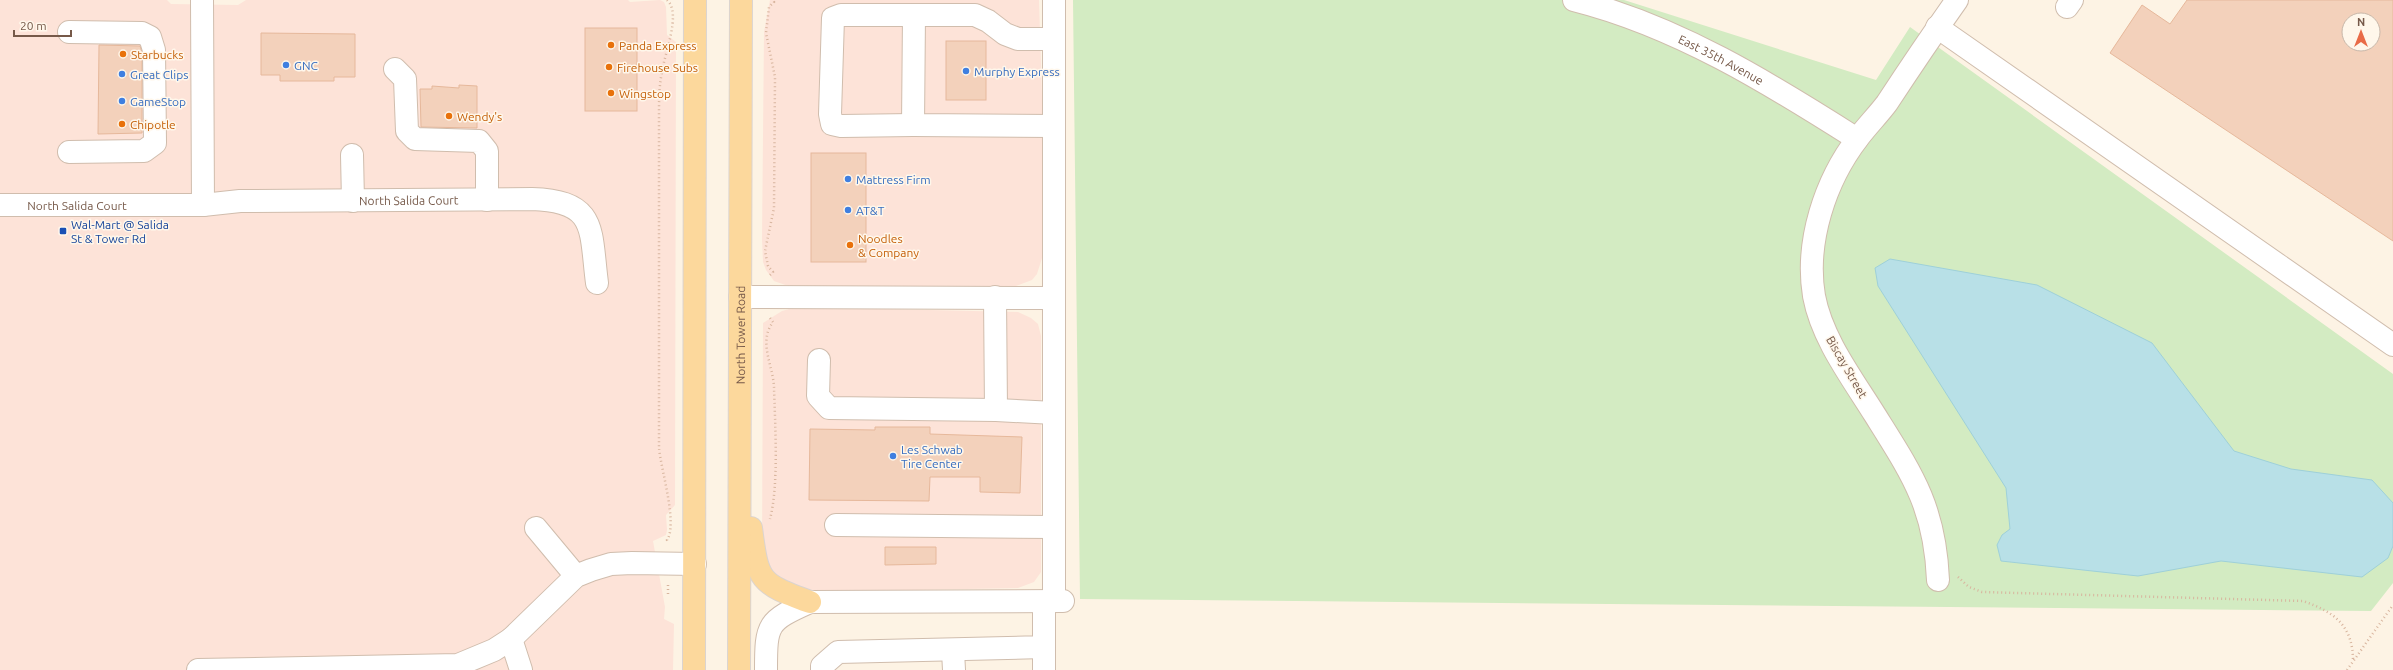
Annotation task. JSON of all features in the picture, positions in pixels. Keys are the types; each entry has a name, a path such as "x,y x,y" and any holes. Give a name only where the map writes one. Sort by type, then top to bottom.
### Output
{"main road":[{"path":"694,670 695,0"},
{"name":"North Tower Road","path":"739,670 741,458 741,0"},
{"path":"741,458 755,559 761,576 772,588 810,602"}],"street":[{"path":"202,0 203,205"},
{"path":"1044,670 1044,648 1054,602 1054,0"},
{"name":"East 35th Avenue","path":"1574,0 1628,18 1720,59 1757,78 1857,139"},
{"name":"Biscay Street","path":"1938,580 1934,537 1919,487 1828,337 1814,297 1812,261 1817,226 1829,189 1857,139 1881,110 1957,0"},
{"path":"1054,39 1018,39 1005,34 988,21 975,15 842,15 833,18 830,114 832,124 841,126 1054,126"},
{"path":"913,125 914,15"},
{"path":"1938,27 2393,345"},
{"path":"69,32 142,33 150,37 154,50 155,143 144,151 69,152"},
{"path":"400,76 407,131 415,139 479,141 487,151 487,200"},
{"path":"352,154 353,201"},
{"name":"North Salida Court","path":"0,205 203,205 240,201 558,201 584,216 590,225 597,283"},
{"path":"740,297 1053,298"},
{"path":"995,297 996,410"},
{"path":"819,360 818,396 829,408 996,410 1054,413"},
{"path":"836,525 1054,527"},
{"path":"536,528 576,576"},
{"path":"198,670 458,664 494,650 511,639 576,576 611,564 694,564"},
{"path":"766,670 766,640 770,626 779,617 810,602 1054,602"},
{"path":"511,639 521,670"},
{"path":"822,670 822,666 838,652 954,660 1044,648"}],"path":[{"path":"667,0 670,3 672,34 662,71 659,116 659,448 660,469 671,516 671,534 667,540 669,542"},
{"path":"670,3 673,0"},
{"path":"770,274 772,272 768,266 765,251 774,208 775,78 766,33 769,7 774,2 772,0"},
{"path":"768,524 774,503 774,385 766,342 768,328 772,322 770,318"},
{"path":"1938,580 1958,577 1969,587 1982,592 2303,601 2322,608 2343,623 2353,645 2354,661"},
{"path":"2347,670 2393,605"}],"shaded area":[{"path":"0,0 167,0 171,4 238,5 246,0 628,0 630,2 660,0 664,2 666,7 667,35 676,42 675,505 666,515 666,535 653,541 665,607 664,619 674,624 673,670 0,670"},
{"path":"770,0 1039,0 1042,97 1042,258 1037,274 1032,280 1016,286 791,287 774,281 766,270 763,262 762,239 764,32"},
{"path":"797,307 1018,312 1031,318 1038,324 1041,336 1041,572 1034,582 1018,588 813,592 773,581 762,554 763,323 782,311"}],"green space":[{"path":"1073,0 1624,0 1876,80 1910,27 2393,374 2393,583 2371,611 1080,599"}],"water":[{"path":"1890,259 2037,285 2152,343 2234,451 2291,469 2372,480 2393,503 2393,546 2388,558 2362,577 2221,561 2138,576 2001,561 1997,545 2002,535 2010,529 2006,488 1878,286 1875,268"}],"building":[{"path":"2187,0 2393,0 2393,241 2110,53 2142,5 2170,24"},
{"path":"585,28 637,28 637,111 585,111"},
{"path":"261,33 355,34 355,77 334,77 334,81 280,81 280,75 261,75"},
{"name":"Murphy Express","path":"946,41 986,41 986,100 946,100"},
{"path":"99,45 140,46 142,52 142,133 98,134"},
{"name":"Wendy's","path":"459,85 477,86 477,128 421,127 420,89 432,89 432,86 459,88"},
{"path":"811,153 866,153 866,262 811,262"},
{"name":"Les Schwab Tire Center","path":"875,427 930,427 930,434 1022,437 1020,493 980,492 980,477 930,477 929,501 809,500 810,429 875,430"},
{"path":"885,547 936,547 936,564 885,565"}],"place":[{"name":"Panda Express","path":"611,45"},
{"name":"Starbucks","path":"123,54"},
{"name":"GNC","path":"286,65"},
{"name":"Firehouse Subs","path":"609,67"},
{"name":"Murphy Express","path":"966,71"},
{"name":"Great Clips","path":"122,74"},
{"name":"Wingstop","path":"611,93"},
{"name":"GameStop","path":"122,101"},
{"name":"Wendy's","path":"449,116"},
{"name":"Chipotle","path":"122,124"},
{"name":"Mattress Firm","path":"848,179"},
{"name":"AT&T","path":"848,210"},
{"name":"Wal-Mart @ Salida St & Tower Rd","path":"63,231"},
{"name":"Noodles & Company","path":"850,245"},
{"name":"Les Schwab Tire Center","path":"893,456"}]}
